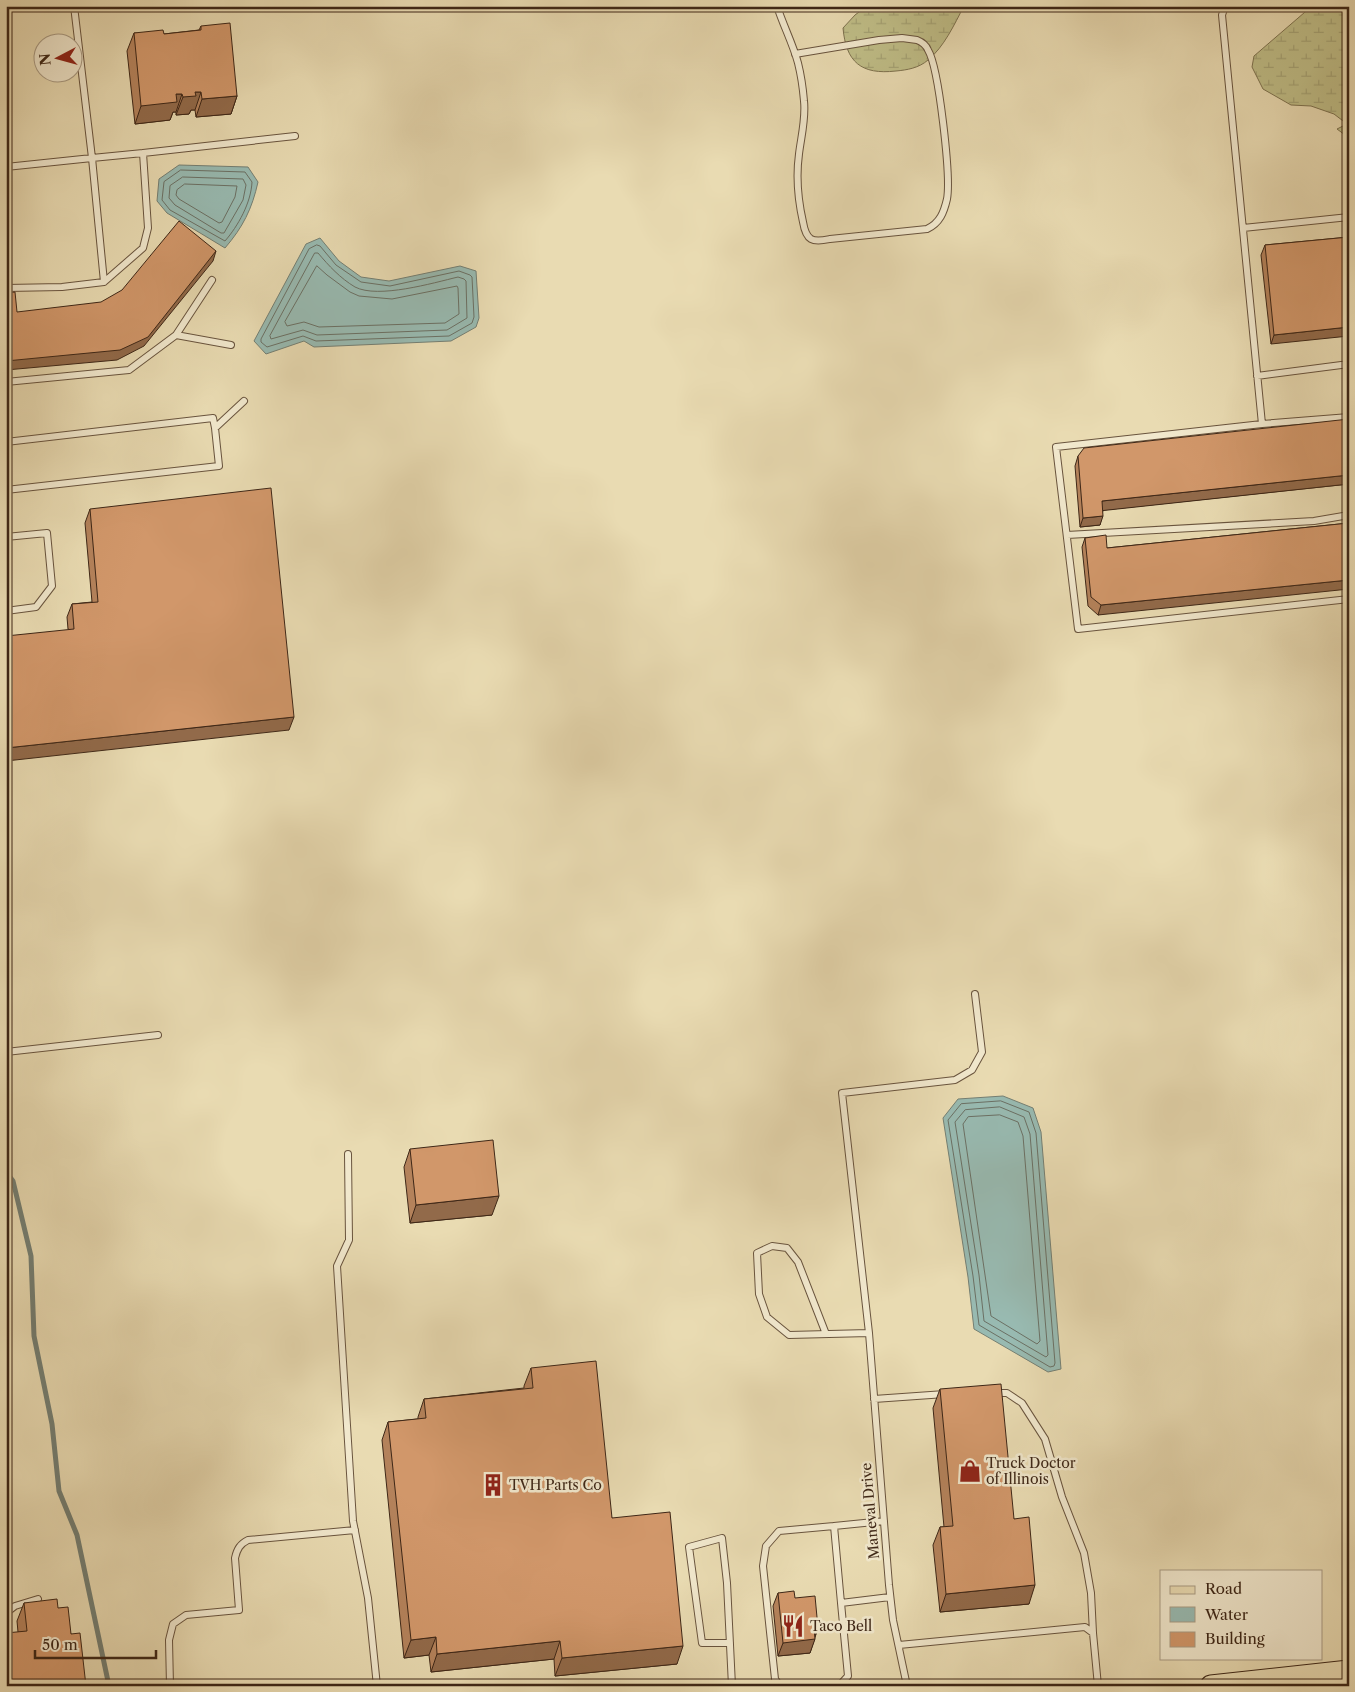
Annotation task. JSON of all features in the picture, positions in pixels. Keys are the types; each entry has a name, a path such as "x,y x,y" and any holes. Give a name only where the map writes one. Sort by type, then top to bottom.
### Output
{"main road":[{"path":"1211,1686 1349,1671"}],"lane":[{"path":"74,6 104,282"},
{"path":"777,6 798,63 805,103 798,178 800,208 808,236 816,240 830,240 927,229 934,226 944,211 948,186 937,83 928,50 917,40 902,38 870,41 795,54"},
{"path":"1225,6 1222,15 1262,424"},
{"path":"6,167 295,136"},
{"path":"6,288 62,287 104,282 142,248 148,228 143,153"},
{"path":"1243,228 1349,217"},
{"path":"6,382 129,370 176,335 212,280"},
{"path":"176,335 231,345"},
{"path":"1257,376 1349,364"},
{"path":"215,428 244,401"},
{"path":"1349,416 1056,447 1078,629 1349,600"},
{"path":"6,442 213,418 219,466 6,490"},
{"path":"1067,536 1314,520 1349,515"},
{"path":"6,537 47,533 52,586 36,607 6,611"},
{"name":"Maneval Drive","path":"908,1686 890,1597 869,1333 842,1093 955,1080 972,1070 982,1052 975,994"},
{"path":"6,1052 158,1035"},
{"path":"348,1154 349,1240 337,1266 355,1530 368,1598 377,1686"},
{"path":"826,1334 798,1262 787,1248 772,1246 757,1253 759,1294 767,1317 789,1335 869,1333"},
{"path":"874,1399 956,1393"},
{"path":"990,1393 1007,1393 1022,1403 1045,1439 1062,1497 1084,1552 1091,1593 1098,1686"},
{"path":"780,1686 775,1679 763,1566 766,1546 779,1531 884,1521"},
{"path":"834,1526 848,1676 839,1686"},
{"path":"170,1686 169,1640 173,1624 186,1615 239,1610 235,1558 237,1550 242,1543 248,1540 355,1530"},
{"path":"730,1643 702,1643 689,1547 722,1538 727,1583 730,1643 732,1686"},
{"path":"841,1603 890,1597"},
{"path":"6,1613 14,1606 38,1599"},
{"path":"899,1645 1085,1627 1093,1633"}],"green space":[{"path":"867,6 964,6 944,42 928,60 913,68 884,72 873,71 857,64 848,50 845,40 843,28"},
{"path":"1312,6 1349,6 1349,138 1337,129 1347,124 1334,114 1311,106 1291,105 1263,89 1252,67 1254,56"}],"water":[{"path":"179,165 248,167 258,182 246,217 237,233 225,248 167,213 157,201 159,179"},
{"path":"320,238 339,261 361,277 389,281 460,266 476,271 479,318 476,327 451,341 314,347 304,341 266,354 254,341 306,244"},
{"path":"1003,1096 1033,1108 1041,1132 1061,1369 1048,1372 974,1329 968,1277 943,1118 958,1099"}],"building":[{"path":"230,23 237,96 202,99 201,92 195,92 196,96 183,97 182,94 176,94 177,102 141,106 134,33 163,30 164,34 201,30 201,26"},
{"path":"179,221 216,251 148,337 120,350 6,361 6,293 15,292 17,312 101,302 122,290"},
{"path":"1349,237 1349,327 1274,335 1265,245"},
{"path":"1349,419 1349,475 1102,501 1103,516 1083,518 1078,456 1084,448"},
{"path":"271,488 294,717 6,748 6,636 74,629 72,604 98,602 90,509"},
{"path":"1349,523 1349,580 1101,605 1091,597 1085,538 1106,535 1107,548"},
{"path":"493,1140 499,1196 416,1205 410,1149"},
{"name":"TVH Parts Co","path":"596,1361 612,1518 670,1512 683,1646 562,1658 560,1641 437,1654 436,1637 411,1640 388,1422 426,1418 424,1399 533,1388 531,1368"},
{"name":"Truck Doctor of Illinois","path":"1001,1384 1014,1519 1029,1517 1035,1585 946,1594 940,1527 953,1526 940,1389"},
{"path":"794,1591 795,1598 815,1596 818,1628 814,1628 815,1639 783,1643 778,1593"},
{"path":"57,1599 58,1608 68,1607 71,1634 80,1633 86,1686 6,1686 6,1633 27,1631 24,1603"}],"waterway":[{"path":"6,1172 13,1181 31,1256 34,1336 52,1424 59,1491 77,1535 109,1686"}],"place":[{"name":"Truck Doctor of Illinois","path":"970,1471"},
{"name":"TVH Parts Co","path":"493,1485"},
{"name":"Taco Bell","path":"793,1626"}]}
